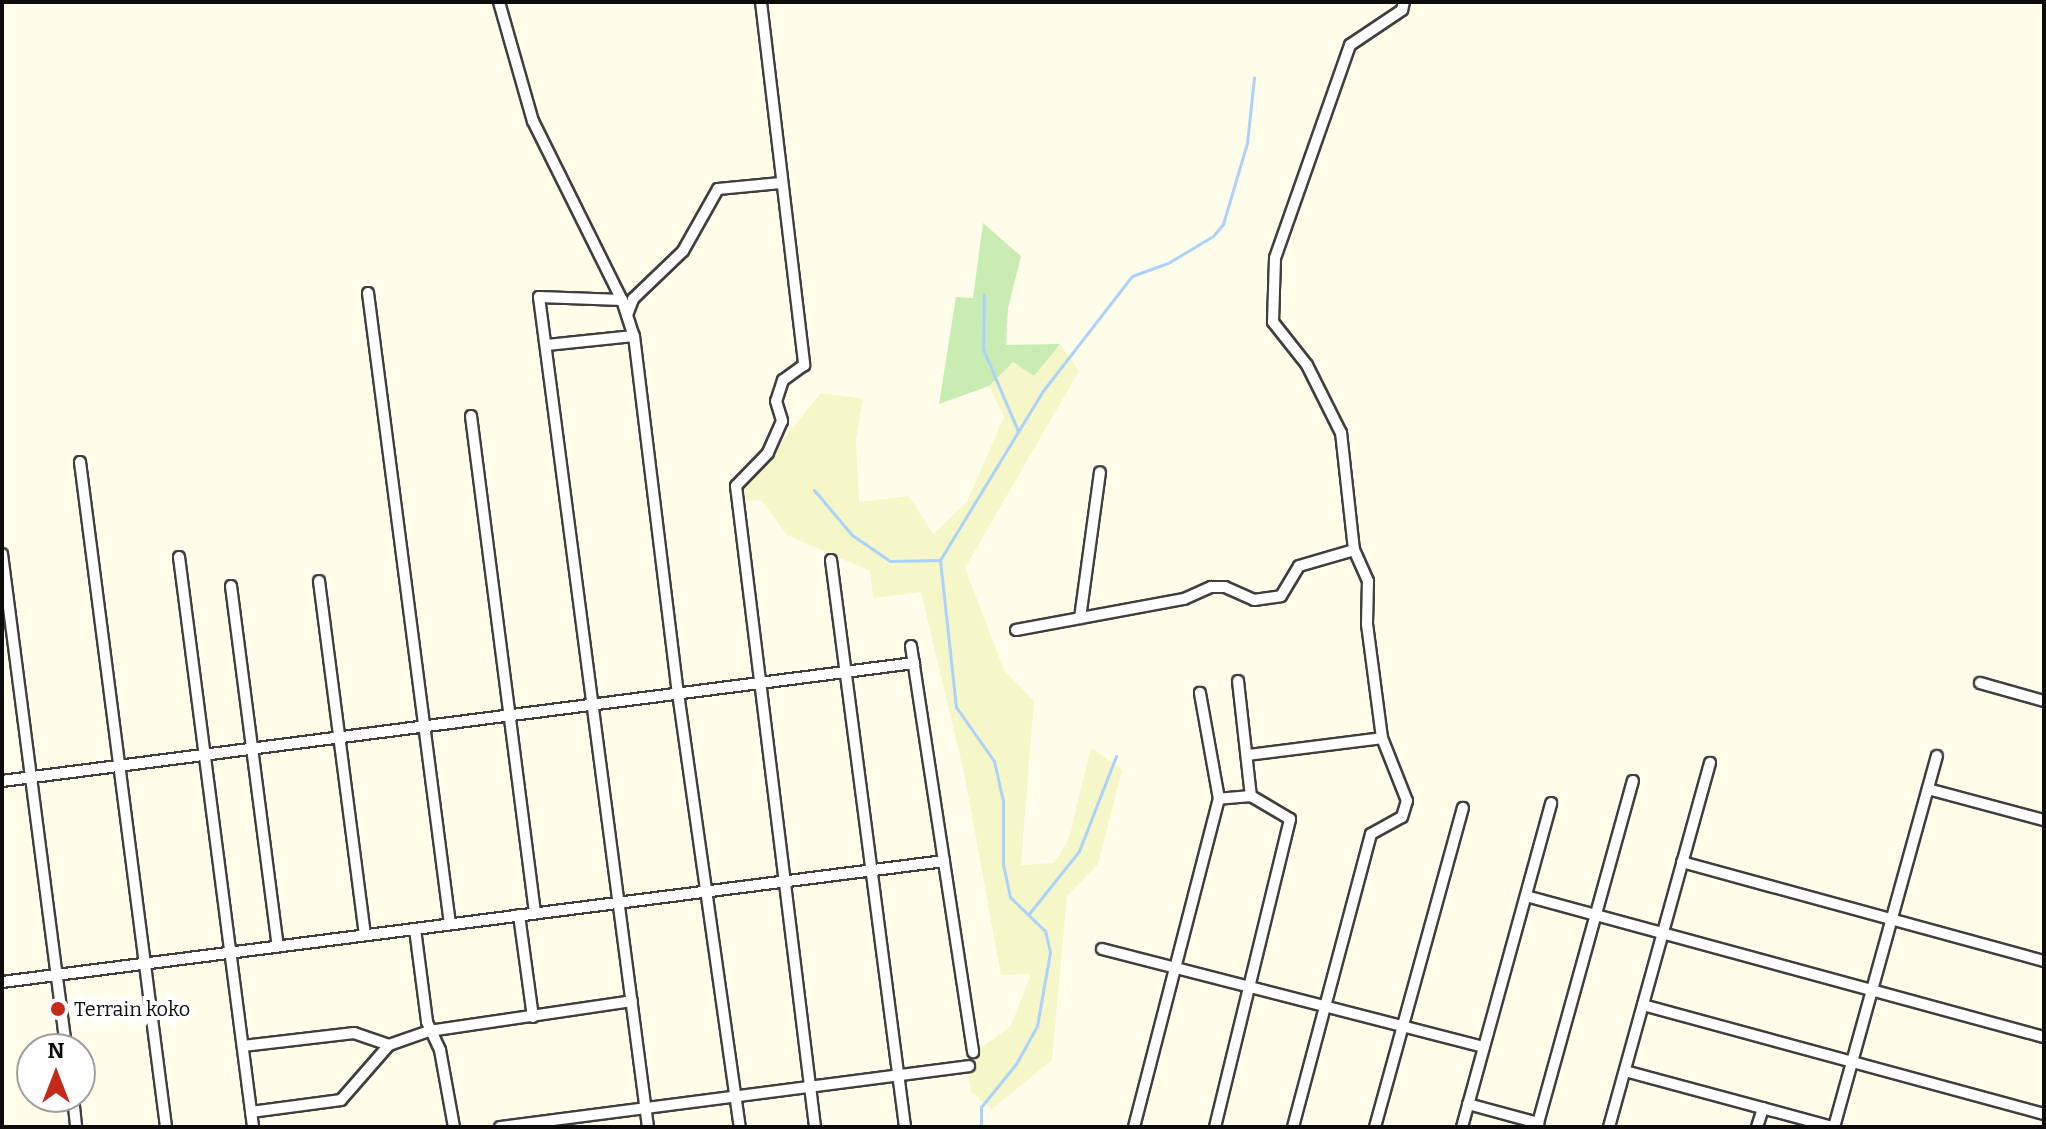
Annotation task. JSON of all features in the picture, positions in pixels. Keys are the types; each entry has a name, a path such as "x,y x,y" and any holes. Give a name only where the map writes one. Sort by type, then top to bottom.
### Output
{"street":[{"path":"499,2 533,121 622,300 634,336 678,693 740,1127"},
{"path":"761,2 804,365 783,380 776,401 782,421 768,453 736,486 756,682 815,1127"},
{"path":"1293,1127 1371,834 1406,810 1406,787 1382,738 1367,624 1368,581 1354,550 1341,433 1307,365 1273,322 1275,258 1350,45 1402,10 1404,2"},
{"path":"627,315 633,299 683,251 718,189 781,183"},
{"path":"368,293 450,924"},
{"path":"622,300 539,297 648,1127"},
{"path":"547,345 634,336"},
{"path":"471,416 535,913"},
{"path":"80,462 166,1127"},
{"path":"1080,618 1100,472"},
{"path":"1016,630 1184,599 1211,587 1225,587 1254,600 1281,596 1299,566 1354,550"},
{"path":"2,554 64,1033"},
{"path":"179,557 253,1127"},
{"path":"831,560 905,1127"},
{"path":"319,581 365,935"},
{"path":"231,586 278,946"},
{"path":"911,646 973,1052"},
{"path":"2,781 914,663"},
{"path":"1238,681 1251,796"},
{"path":"1980,683 2044,701"},
{"path":"1134,1127 1219,799 1200,693"},
{"path":"1248,755 1382,738"},
{"path":"1625,1071 1833,1127 1937,756"},
{"path":"1609,1127 1710,763"},
{"path":"1468,1104 1538,1123 1633,781"},
{"path":"1928,789 2044,820"},
{"path":"1215,1127 1290,819 1251,796 1219,799"},
{"path":"1462,1127 1551,803"},
{"path":"1375,1127 1463,808"},
{"path":"2,982 705,892 782,879 944,861"},
{"path":"1682,862 2044,961"},
{"path":"1526,896 2044,1037"},
{"path":"519,915 533,1017"},
{"path":"415,929 429,1031 440,1050 454,1127"},
{"path":"1102,949 1327,1004 1484,1047"},
{"path":"251,1112 341,1100 389,1045 429,1031 632,1001"},
{"path":"1643,1005 2044,1114"},
{"path":"243,1046 354,1033 389,1045"},
{"path":"500,1127 809,1084 969,1066"},
{"path":"1757,1127 1763,1108"}],"green space":[{"path":"983,223 1021,256 1008,308 1006,345 1060,344 1034,376 1013,362 989,386 939,404 956,297 973,298"},
{"path":"1060,344 1079,371 965,568 1004,670 1034,701 1021,865 1054,863 1069,838 1091,747 1122,770 1098,864 1067,896 1052,1060 992,1109 971,1092 966,1058 1011,1026 1031,974 1001,975 964,773 921,592 873,598 870,571 787,535 761,500 747,501 744,489 821,393 863,399 856,440 859,502 909,496 933,534 967,502 1004,417 989,386 1013,361 1034,375"}],"waterway":[{"path":"981,1127 981,1107 1016,1064 1037,1026 1050,952 1045,931 1010,897 1003,865 1003,801 994,761 956,707 940,560 1042,392 1132,276 1168,263 1213,236 1223,224 1247,143 1254,77"},
{"path":"984,294 983,349 1018,431"},
{"path":"814,490 852,535 890,561 940,560"},
{"path":"1028,915 1079,851 1116,756"}],"place":[{"name":"Terrain koko","path":"58,1009"}]}
